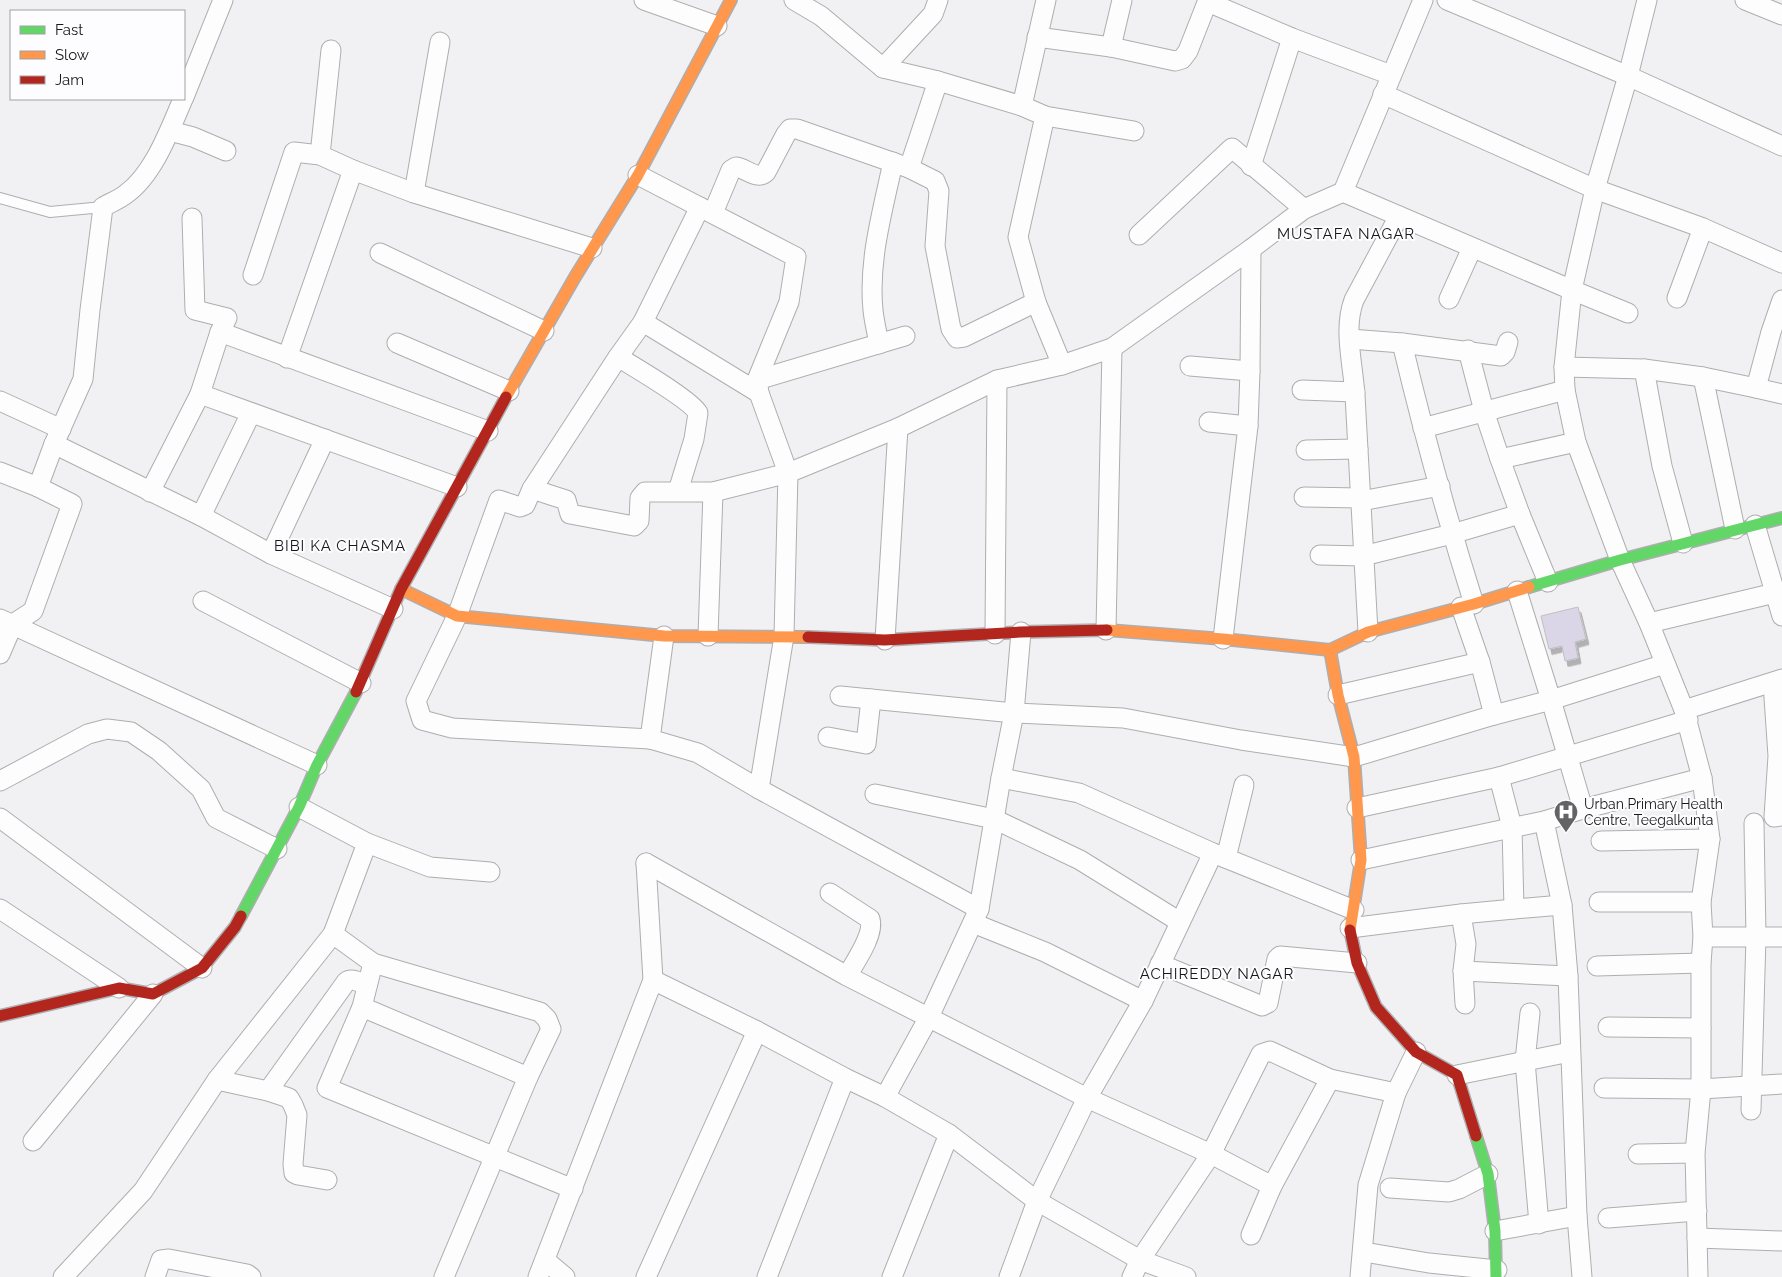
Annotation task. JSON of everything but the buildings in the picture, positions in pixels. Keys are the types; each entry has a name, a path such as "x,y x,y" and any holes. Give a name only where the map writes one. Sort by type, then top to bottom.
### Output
{"street":[{"path":"185,93 223,0"},
{"path":"644,0 717,26"},
{"path":"33,1142 153,994 202,968 235,927 278,849 317,765 362,683 401,590 509,391 592,248 638,175 731,0"},
{"path":"794,0 821,16 883,68 938,81 1022,106 1045,116 1134,131"},
{"path":"883,68 933,14 938,0"},
{"path":"1022,106 1046,0"},
{"path":"1111,47 1122,0"},
{"path":"532,489 566,500 570,514 634,526 639,521 640,498 645,492 713,492 788,473 898,428 997,380 1062,365 1112,348 1251,250 1304,209 1344,192 1422,0"},
{"path":"1447,0 1628,76 1782,146"},
{"path":"1647,0 1628,76 1595,189 1572,290 1564,367 1565,390 1576,442 1620,560 1649,624 1686,715 1702,778 1710,839 1701,902 1703,937 1701,963 1701,1088 1696,1154 1698,1277"},
{"path":"1745,0 1782,15"},
{"path":"1037,37 1111,47 1175,60 1182,58 1188,51 1208,1 1292,38 1391,75"},
{"path":"1251,166 1292,38"},
{"path":"414,193 440,42"},
{"path":"320,155 331,50"},
{"path":"879,344 872,291 877,239 901,165 938,81"},
{"path":"1383,94 1595,189 1703,228 1782,263"},
{"path":"38,487 83,379 103,207 127,194 149,170 170,131 182,100"},
{"path":"1045,116 1018,236 1036,302 1062,365"},
{"path":"1036,302 964,337 957,338 954,336 950,329 935,246 939,191 935,181 901,165 808,132 790,129 763,175 758,176 740,167 731,170 706,210 643,322 532,489 525,505 520,507 499,500 457,616 416,701 422,720 452,728 650,739 698,754 976,916 1143,1001"},
{"path":"170,131 193,136 226,151"},
{"path":"1138,235 1232,148 1304,209"},
{"path":"253,275 294,152 320,155 353,170 414,193 592,248"},
{"path":"287,358 353,170"},
{"path":"638,175 796,258 789,302 758,387 788,473 784,636 759,790"},
{"path":"1344,192 1472,248 1628,312"},
{"path":"1368,632 1355,392 1350,339 1351,309 1399,216"},
{"path":"150,492 200,394 220,332 227,318 194,310 192,218"},
{"path":"1677,298 1703,228"},
{"path":"1449,299 1472,248"},
{"path":"1223,638 1248,426 1251,250"},
{"path":"380,253 544,331"},
{"path":"1756,388 1782,300"},
{"path":"643,322 758,387 905,336"},
{"path":"220,332 488,431"},
{"path":"1350,339 1468,350 1501,356 1505,352 1508,342"},
{"path":"397,343 509,391"},
{"path":"1402,343 1452,534 1480,662 1494,715"},
{"path":"1106,630 1112,348"},
{"path":"1468,350 1484,411 1500,459 1548,582"},
{"path":"618,357 684,399 698,413 694,439 678,491"},
{"path":"1190,366 1250,371"},
{"path":"1564,367 1644,369 1703,378 1782,394"},
{"path":"1644,369 1662,466 1683,543"},
{"path":"1703,378 1735,530"},
{"path":"995,634 997,380"},
{"path":"1302,390 1355,392"},
{"path":"1423,428 1565,390"},
{"path":"200,394 457,487"},
{"path":"0,401 150,492 271,554 393,608"},
{"path":"200,516 251,413"},
{"path":"1209,422 1248,426"},
{"path":"885,640 898,428"},
{"path":"271,554 325,439"},
{"path":"1500,459 1576,442"},
{"path":"1306,450 1358,450"},
{"path":"0,472 38,487 72,504 33,611 7,621"},
{"path":"1304,497 1361,499 1440,486"},
{"path":"708,636 713,492"},
{"path":"1320,555 1363,556 1452,534 1520,514"},
{"path":"401,590 457,616 664,636 784,636 885,640 1021,632 1106,630 1223,638 1330,650 1368,632 1517,591 1620,560 1782,518"},
{"path":"1755,525 1782,616"},
{"path":"1517,591 1583,809"},
{"path":"1649,624 1775,593"},
{"path":"203,601 362,683"},
{"path":"0,654 7,621"},
{"path":"7,621 317,765"},
{"path":"885,1096 929,1017 976,916 1014,712 1021,632"},
{"path":"650,739 664,636"},
{"path":"1330,650 1338,695 1354,757 1361,860 1352,919 1357,963 1376,1007 1416,1052 1456,1074 1570,1052"},
{"path":"1338,695 1480,662"},
{"path":"840,696 1014,712 1123,718 1240,740 1354,757 1551,700 1665,664"},
{"path":"1357,808 1499,777 1568,756 1777,681 1778,756 1774,817 1782,816"},
{"path":"828,737 866,744 871,699"},
{"path":"0,781 88,734 107,729 131,732 159,751 201,789 216,818 278,849"},
{"path":"1499,777 1512,827 1514,909"},
{"path":"1001,778 1078,793 1220,856 1352,919 1461,914 1562,905"},
{"path":"1361,860 1544,821 1702,778"},
{"path":"1009,1277 1037,1201 1087,1098 1143,1001 1180,922 1220,856 1244,785"},
{"path":"875,794 994,819 1080,860 1180,922"},
{"path":"299,807 367,843 430,867 490,872"},
{"path":"0,818 202,968"},
{"path":"1544,821 1562,905 1568,976 1577,1216 1582,1277"},
{"path":"1751,1110 1756,937 1754,823"},
{"path":"1601,841 1710,839"},
{"path":"63,1277 143,1191 217,1080 333,934 367,843"},
{"path":"566,1277 542,1268 653,980 646,863 847,976 1087,1098 1211,1154 1272,1186"},
{"path":"830,893 870,919 872,923 869,936 847,976"},
{"path":"1599,902 1701,902"},
{"path":"0,909 119,988"},
{"path":"1461,914 1466,944 1463,971 1465,1004"},
{"path":"333,934 373,962 540,1012 547,1019 551,1029 528,1077 444,1277"},
{"path":"1703,937 1782,937"},
{"path":"1160,964 1262,1006 1268,1003 1277,959 1280,956 1357,963"},
{"path":"373,962 362,1007 328,1088 573,1189"},
{"path":"1596,966 1701,963"},
{"path":"1463,971 1568,976"},
{"path":"268,1091 346,982 353,980 367,985"},
{"path":"653,980 845,1078 885,1096 949,1134 1037,1201 1140,1260 1186,1277"},
{"path":"5,1010 119,988 153,994"},
{"path":"362,1007 528,1077"},
{"path":"1530,1013 1525,1061 1539,1224"},
{"path":"1608,1027 1701,1028"},
{"path":"646,1277 757,1032"},
{"path":"1132,1277 1140,1260 1211,1154 1261,1054 1270,1051 1330,1078 1396,1093"},
{"path":"1360,1277 1364,1252 1368,1185 1396,1093 1416,1052"},
{"path":"1364,1252 1428,1270 1497,1274 1495,1230 1488,1174 1456,1074"},
{"path":"767,1277 845,1078"},
{"path":"1251,1235 1272,1186 1330,1078"},
{"path":"217,1080 268,1091 288,1098 294,1105 297,1114 294,1173 327,1180"},
{"path":"1604,1088 1701,1088 1782,1084"},
{"path":"892,1277 949,1134"},
{"path":"1638,1154 1696,1154"},
{"path":"1390,1188 1449,1192 1488,1174"},
{"path":"1608,1218 1697,1211"},
{"path":"1495,1230 1577,1216"},
{"path":"1697,1238 1782,1241"},
{"path":"156,1277 161,1260 169,1259 247,1274 251,1277"}],"lane":[{"path":"0,198 50,212 103,207"}],"traffic: fast":[{"path":"1529,587 1620,560 1782,518"},
{"path":"241,916 299,807 317,765 356,692"},
{"path":"1476,1136 1488,1174 1495,1231 1496,1277"}],"traffic: slow":[{"path":"506,397 575,277 638,175 731,0"},
{"path":"1107,630 1330,650 1368,632 1474,604 1529,587"},
{"path":"401,589 457,616 664,636 808,637"},
{"path":"1330,650 1338,695 1354,757 1361,860 1350,930"}],"traffic: jam":[{"path":"356,692 401,589 506,397"},
{"path":"808,637 885,640 1021,632 1107,630"},
{"path":"0,1016 119,988 153,994 202,968 235,927 241,916"},
{"path":"1350,930 1357,963 1376,1007 1416,1052 1457,1075 1476,1136"}],"place":[{"name":"Urban Primary Health Centre, Teegalkunta","path":"1566,833"}],"district":[{"name":"MUSTAFA NAGAR","path":"1346,234"},
{"name":"BIBI KA CHASMA","path":"340,546"},
{"name":"ACHIREDDY NAGAR","path":"1217,974"}]}
